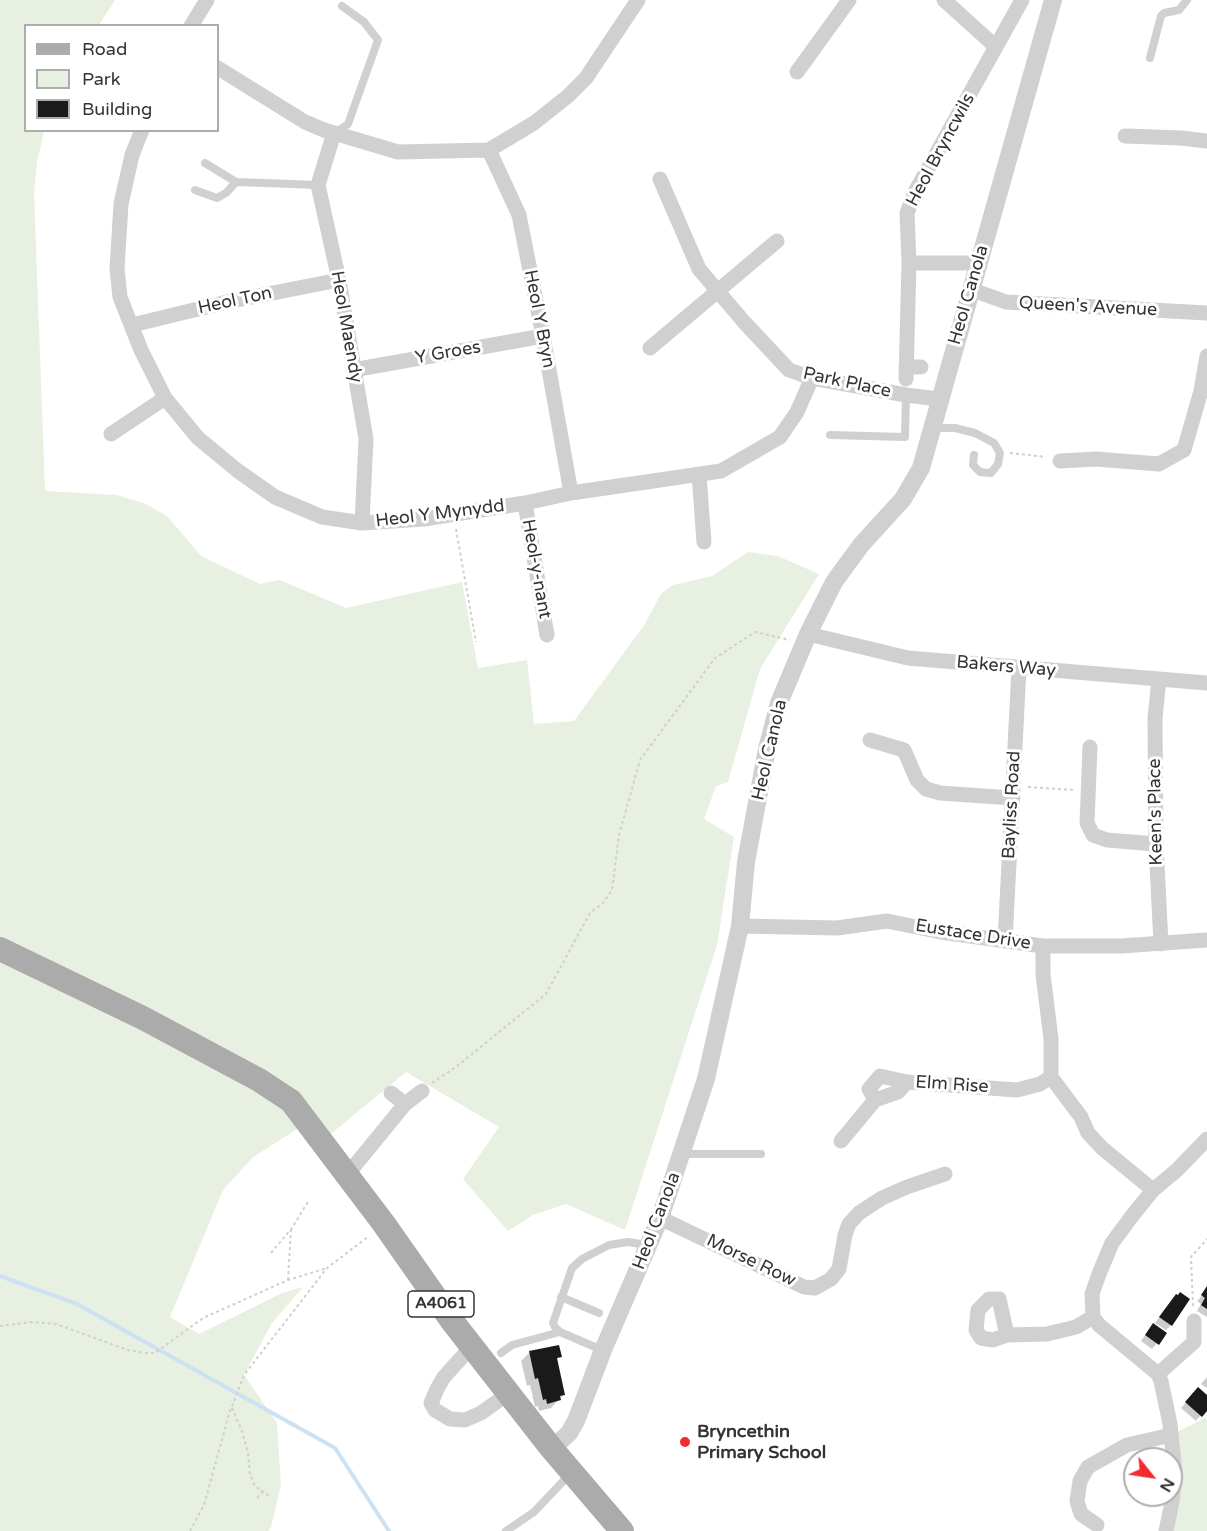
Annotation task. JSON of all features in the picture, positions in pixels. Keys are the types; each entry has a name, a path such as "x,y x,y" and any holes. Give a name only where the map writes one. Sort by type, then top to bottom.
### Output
{"main road":[{"name":"A4061","path":"0,949 143,1018 260,1080 291,1101 472,1346 552,1449 622,1531"}],"street":[{"path":"192,24 207,0"},
{"path":"219,69 305,122 334,133 398,152 489,150 534,123 568,96 585,78 638,0"},
{"path":"797,72 849,0"},
{"path":"944,0 996,47"},
{"name":"Heol Bryncwils","path":"911,371 908,213 915,192 1022,0"},
{"name":"Heol Canola","path":"552,1449 576,1421 603,1350 660,1218 706,1078 740,926 746,862 767,748 779,703 806,638 834,582 846,564 903,499 921,468 1053,0"},
{"name":"Heol Y Mynydd","path":"141,132 132,155 121,204 117,269 120,297 165,398 198,438 238,471 275,497 322,517 362,523 424,519 525,503 571,493 721,471 780,437 797,412 812,378"},
{"name":"Heol Maendy","path":"334,133 318,185 339,280 366,439 362,523"},
{"path":"1125,136 1207,141"},
{"name":"Heol Y Bryn","path":"489,150 519,215 571,493"},
{"name":"Park Place","path":"667,184 699,269 789,370 812,378 939,399"},
{"path":"650,348 777,241"},
{"path":"909,262 978,262"},
{"name":"Heol Ton","path":"132,325 227,302 339,280"},
{"name":"Queen's Avenue","path":"970,289 1006,302 1207,313"},
{"name":"Y Groes","path":"353,370 543,336"},
{"path":"1060,461 1096,459 1159,465 1184,450 1201,391 1207,356"},
{"path":"111,434 165,398"},
{"path":"699,475 704,542"},
{"name":"Heol-y-nant","path":"525,503 547,635"},
{"name":"Bakers Way","path":"806,638 908,658 1207,683"},
{"name":"Bayliss Road","path":"1005,941 1019,669"},
{"name":"Keen's Place","path":"1159,679 1155,718 1156,844 1161,944"},
{"path":"870,740 904,750 916,780 926,789 940,793 1013,792"},
{"path":"1090,747 1087,823 1093,835 1107,840 1156,844"},
{"name":"Eustace Drive","path":"740,926 837,928 887,921 941,932 1043,946 1121,946 1207,939"},
{"path":"1043,946 1043,974 1051,1039 1051,1077 1081,1117 1088,1133 1102,1148 1153,1190"},
{"name":"Elm Rise","path":"875,1100 869,1089 880,1076 907,1082 1017,1090 1040,1084 1051,1077"},
{"path":"841,1142 875,1100 898,1092 907,1082"},
{"path":"347,1175 405,1104 422,1091"},
{"path":"391,1093 405,1104"},
{"path":"1166,1531 1172,1502 1174,1473 1171,1435 1161,1381 1158,1374 1099,1325 1093,1317 1092,1294 1112,1243 1153,1190 1177,1170 1207,1139"},
{"name":"Morse Row","path":"660,1218 804,1287 815,1288 831,1279 839,1269 845,1235 849,1224 859,1213 882,1198 945,1174"},
{"path":"1008,1335 1047,1334 1076,1327 1093,1317"},
{"path":"1158,1374 1194,1342 1194,1321"},
{"path":"472,1346 444,1377 433,1396 431,1403 435,1410 450,1419 465,1420 481,1413 509,1393"},
{"path":"1097,1525 1081,1514 1077,1502 1080,1481 1088,1467 1127,1445 1171,1435"}],"lane":[{"path":"1150,58 1161,16 1164,13 1179,10 1187,0"},
{"path":"334,133 348,124 378,40 364,22 342,6"},
{"path":"205,163 236,182 318,185"},
{"path":"195,190 217,198 226,193 236,182"},
{"path":"830,435 905,436 906,395"},
{"path":"932,428 955,428 975,434 994,444 1000,453 998,464 991,473 980,472 973,465 974,455"},
{"path":"682,1154 761,1154"},
{"path":"603,1350 560,1332 553,1323 572,1268 582,1259 609,1245 628,1242 649,1245"},
{"path":"561,1298 599,1313"},
{"path":"501,1353 512,1345 560,1332"},
{"path":"506,1531 543,1504 572,1472"}],"path":[{"path":"1000,453 1037,454 1060,461"},
{"path":"454,514 476,642"},
{"path":"422,1091 546,994 590,913 603,903 612,890 619,835 640,760 715,658 755,632 806,638"},
{"path":"1013,792 1088,792"},
{"path":"271,1254 309,1200"},
{"path":"190,1531 204,1505 231,1407 249,1367 327,1268 356,1248 384,1224"},
{"path":"288,1280 292,1227"},
{"path":"1194,1321 1191,1257 1207,1239"},
{"path":"0,1326 31,1322 56,1324 128,1350 155,1353 203,1318 288,1280 327,1268"},
{"path":"231,1407 242,1431 248,1453 250,1474 255,1486 269,1496"},
{"path":"257,1498 262,1492"}],"green space":[{"path":"0,0 115,0 100,24 24,24 24,132 44,132 37,162 34,192 45,491 117,495 146,504 167,516 201,556 260,584 280,580 346,608 462,582 478,668 527,660 534,724 574,721 645,624 661,594 673,585 712,576 748,552 778,556 819,574 760,669 728,782 716,786 704,819 734,837 717,945 625,1230 566,1204 533,1215 508,1231 463,1179 499,1127 406,1072 321,1142 307,1123 253,1157 223,1190 170,1317 199,1334 282,1293 303,1287 272,1323 244,1375 277,1423 281,1485 268,1531 0,1531"},
{"path":"1207,1417 1207,1531 1166,1531 1167,1507 1183,1507 1183,1447 1170,1447 1171,1435"}],"building":[{"path":"1207,1286 1207,1309 1201,1305 1205,1298 1201,1295"},
{"path":"1180,1292 1190,1299 1172,1326 1159,1317"},
{"path":"1153,1323 1167,1333 1159,1345 1145,1335"},
{"path":"559,1345 562,1357 557,1358 565,1395 560,1396 561,1400 547,1404 546,1399 543,1400 538,1378 535,1379 529,1351"},
{"path":"1198,1387 1207,1395 1207,1411 1202,1417 1185,1402"}],"waterway":[{"path":"0,1276 77,1304 335,1448 389,1531"}],"place":[{"name":"Bryncethin Primary School","path":"685,1442"}]}
